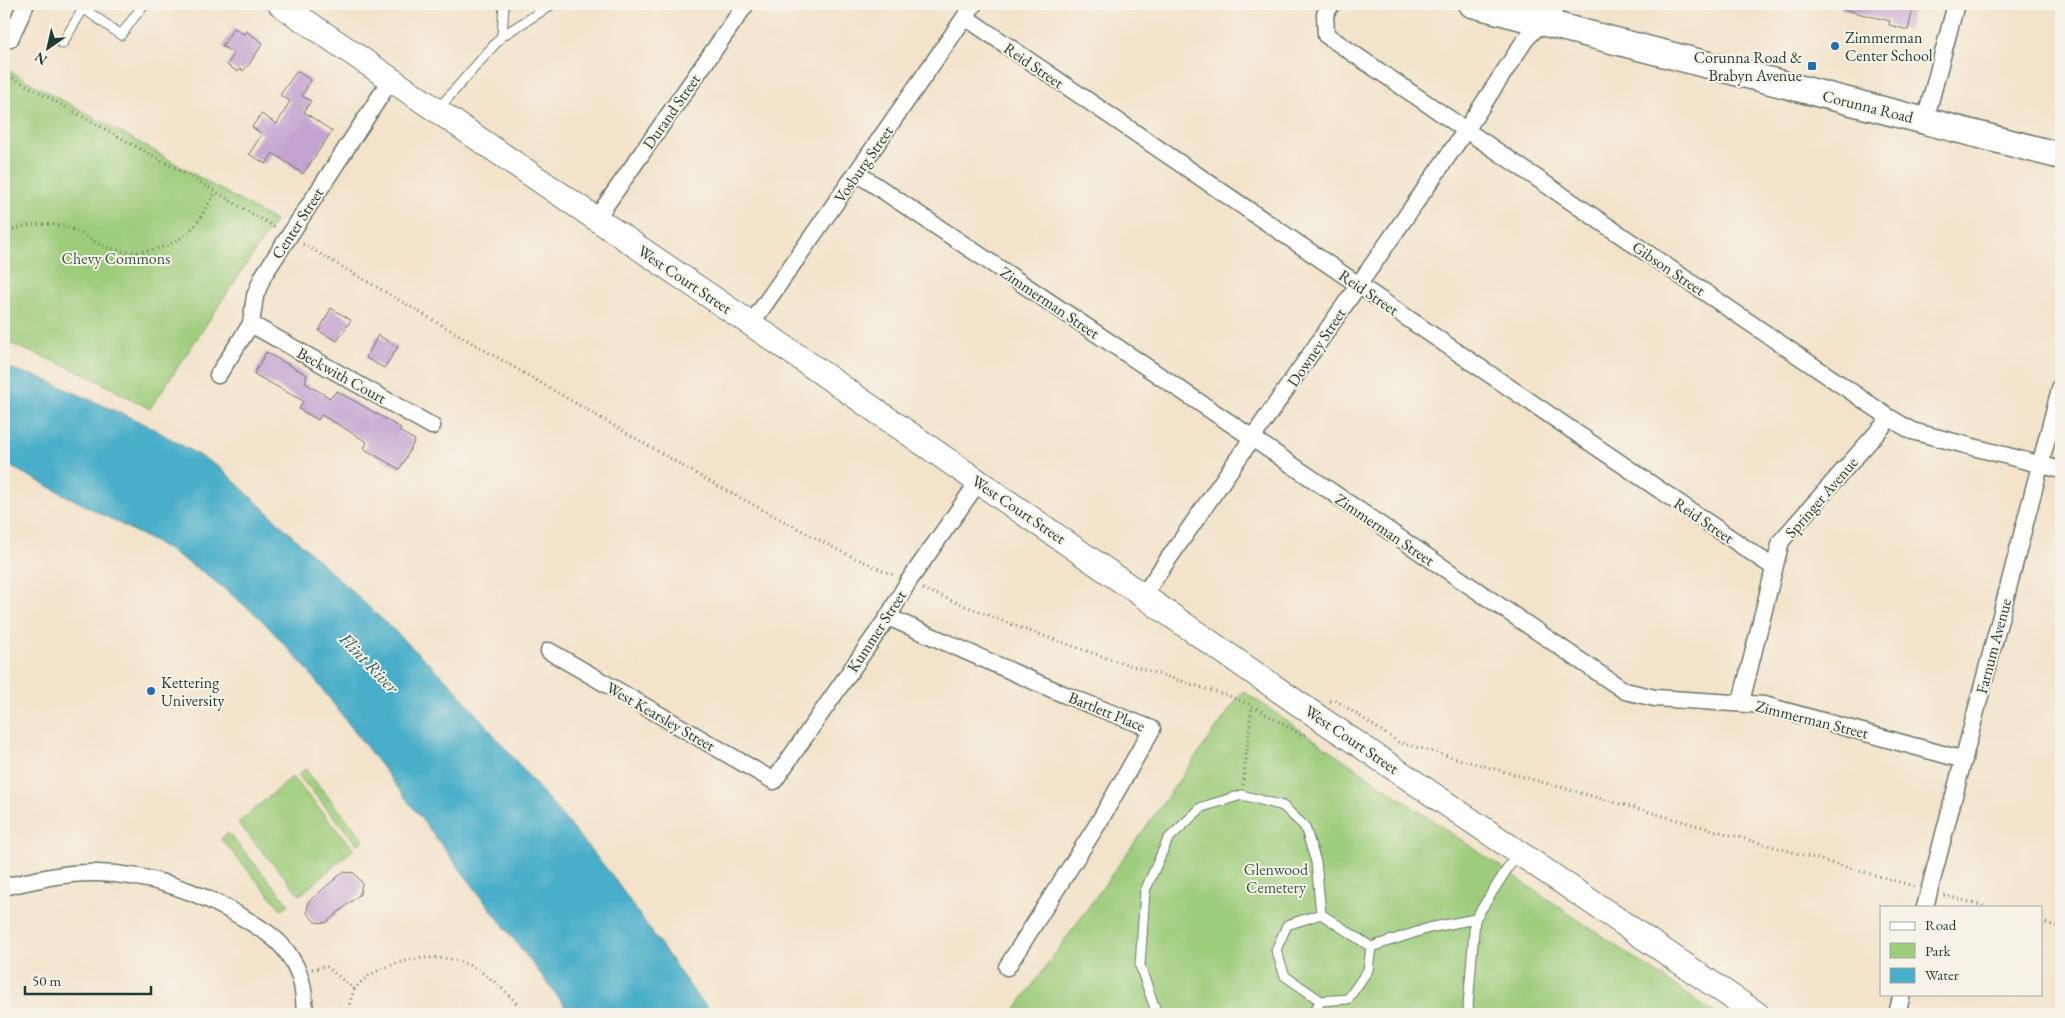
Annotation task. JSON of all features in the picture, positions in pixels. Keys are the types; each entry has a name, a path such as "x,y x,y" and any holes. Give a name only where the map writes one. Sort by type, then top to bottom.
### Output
{"main road":[{"name":"Corunna Road","path":"1472,4 1550,13 1925,121 2061,156"}],"street":[{"path":"10,39 26,4"},
{"name":"Vosburg Street","path":"751,324 974,4"},
{"name":"Gibson Street","path":"1332,4 1325,14 1326,35 1890,418 1912,431 2061,470"},
{"path":"1925,121 1956,4"},
{"name":"Durand Street","path":"596,219 744,5"},
{"name":"West Court Street","path":"293,9 1144,594 1244,666 1757,1014"},
{"name":"Downey Street","path":"1144,594 1466,130 1525,40 1550,13"},
{"name":"Reid Street","path":"965,17 1774,567"},
{"name":"Center Street","path":"218,375 251,324 255,296 263,276 392,78"},
{"name":"Zimmerman Street","path":"857,173 1253,438 1625,691 1655,698 1742,702 1764,705 1964,760"},
{"name":"Beckwith Court","path":"251,324 432,426"},
{"name":"Farnum Avenue","path":"1925,906 2061,385"},
{"name":"Springer Avenue","path":"1742,702 1781,541 1890,418"},
{"name":"Kummer Street","path":"774,781 888,618 908,582 979,482"},
{"name":"Bartlett Place","path":"888,618 1062,694 1152,729 1099,822 1007,967"},
{"name":"West Kearsley Street","path":"549,651 774,781"},
{"path":"4,887 55,876 98,873 144,878 179,886 216,902 266,932 286,951 299,974 303,986 305,1014"},
{"path":"1897,1014 1902,996"}],"lane":[{"path":"62,44 85,6 121,35 144,4"},
{"path":"502,36 504,4"},
{"path":"438,110 502,36 553,4"},
{"path":"1157,1014 1140,966 1145,891 1168,839 1202,807 1242,795 1283,806 1305,827 1316,862 1321,914"},
{"path":"1470,1014 1468,1006 1475,919 1518,852"},
{"path":"1321,914 1371,947"},
{"path":"1321,914 1287,925 1276,950 1285,976 1321,1001 1348,999 1368,970 1371,947"},
{"path":"1371,947 1428,928 1475,919"},
{"path":"1312,1014 1321,1001"}],"path":[{"path":"4,73 216,192 281,231"},
{"path":"4,234 31,225 54,225 75,230 109,248 125,252 149,251 169,244 191,229 216,192"},
{"path":"297,240 707,480 840,551 899,578"},
{"path":"918,586 1021,628 1252,706 1303,736 1307,732"},
{"path":"1328,703 1332,700 1337,702 1398,742 1920,888"},
{"path":"1242,795 1252,706"},
{"path":"1939,894 1983,906"},
{"path":"2042,922 2061,928"},
{"path":"347,1014 355,990 375,972 421,958 447,958 470,966 487,977 526,1014"},
{"path":"299,974 326,966 355,990"}],"green space":[{"name":"Chevy Commons","path":"4,68 142,144 275,221 150,409 83,373 4,341"},
{"name":"Glenwood Cemetery","path":"1243,691 1716,1014 1012,1014"},
{"path":"305,769 364,840 358,845 298,775"},
{"path":"292,777 354,849 300,895 238,823"},
{"path":"228,833 289,904 282,910 221,839"}],"water":[{"name":"Flint River","path":"4,367 39,377 145,424 219,467 451,684 611,874 696,995 714,1014 571,1014 306,668 260,618 206,574 164,547 4,463"}],"building":[{"path":"1842,4 1914,4 1908,30 1889,25 1890,21 1841,9"},
{"path":"234,28 244,34 246,31 263,43 250,63 243,71 241,69 238,72 227,65 234,54 222,46"},
{"path":"297,71 311,80 302,96 311,101 304,112 332,131 303,174 273,153 266,164 249,154 262,134 252,127 261,114 277,124 290,101 280,95"},
{"path":"331,308 351,320 337,341 319,331"},
{"path":"378,335 398,347 384,368 366,358"},
{"path":"266,352 307,375 305,383 330,398 337,391 401,428 399,431 415,440 401,467 399,469 364,449 367,442 339,425 321,415 318,420 299,409 303,401 254,374"},
{"path":"343,872 354,873 362,883 360,894 326,923 315,922 307,913 308,902"}],"place":[{"name":"Zimmerman Center School","path":"1835,46"},
{"name":"Corunna Road & Brabyn Avenue","path":"1812,66"},
{"name":"Kettering University","path":"151,691"}]}
